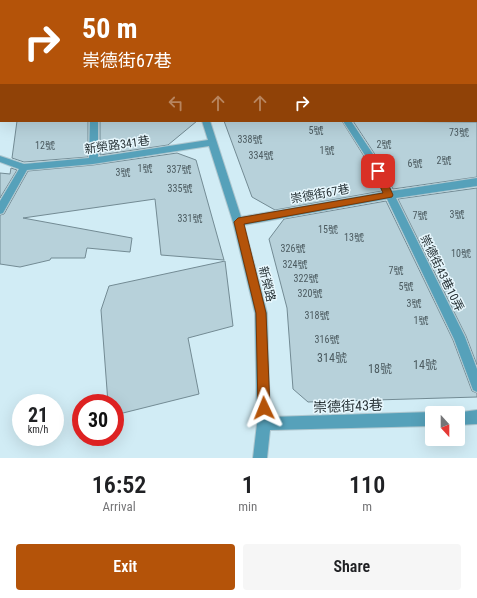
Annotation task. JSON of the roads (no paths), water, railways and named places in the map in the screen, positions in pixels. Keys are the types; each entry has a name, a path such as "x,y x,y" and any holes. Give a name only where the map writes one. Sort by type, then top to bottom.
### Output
{"street":[{"path":"93,161 94,122"},
{"name":"新榮路","path":"206,122 238,222 261,313 264,424 260,458"},
{"name":"崇德街43巷10弄","path":"349,122 372,159 459,336 477,386"},
{"name":"新榮路341巷","path":"24,167 93,161 213,142"},
{"path":"0,159 24,167 0,210"},
{"name":"崇德街67巷","path":"238,222 389,195 477,182"},
{"path":"465,418 477,417"},
{"name":"崇德街43巷","path":"264,424 425,419"}]}
